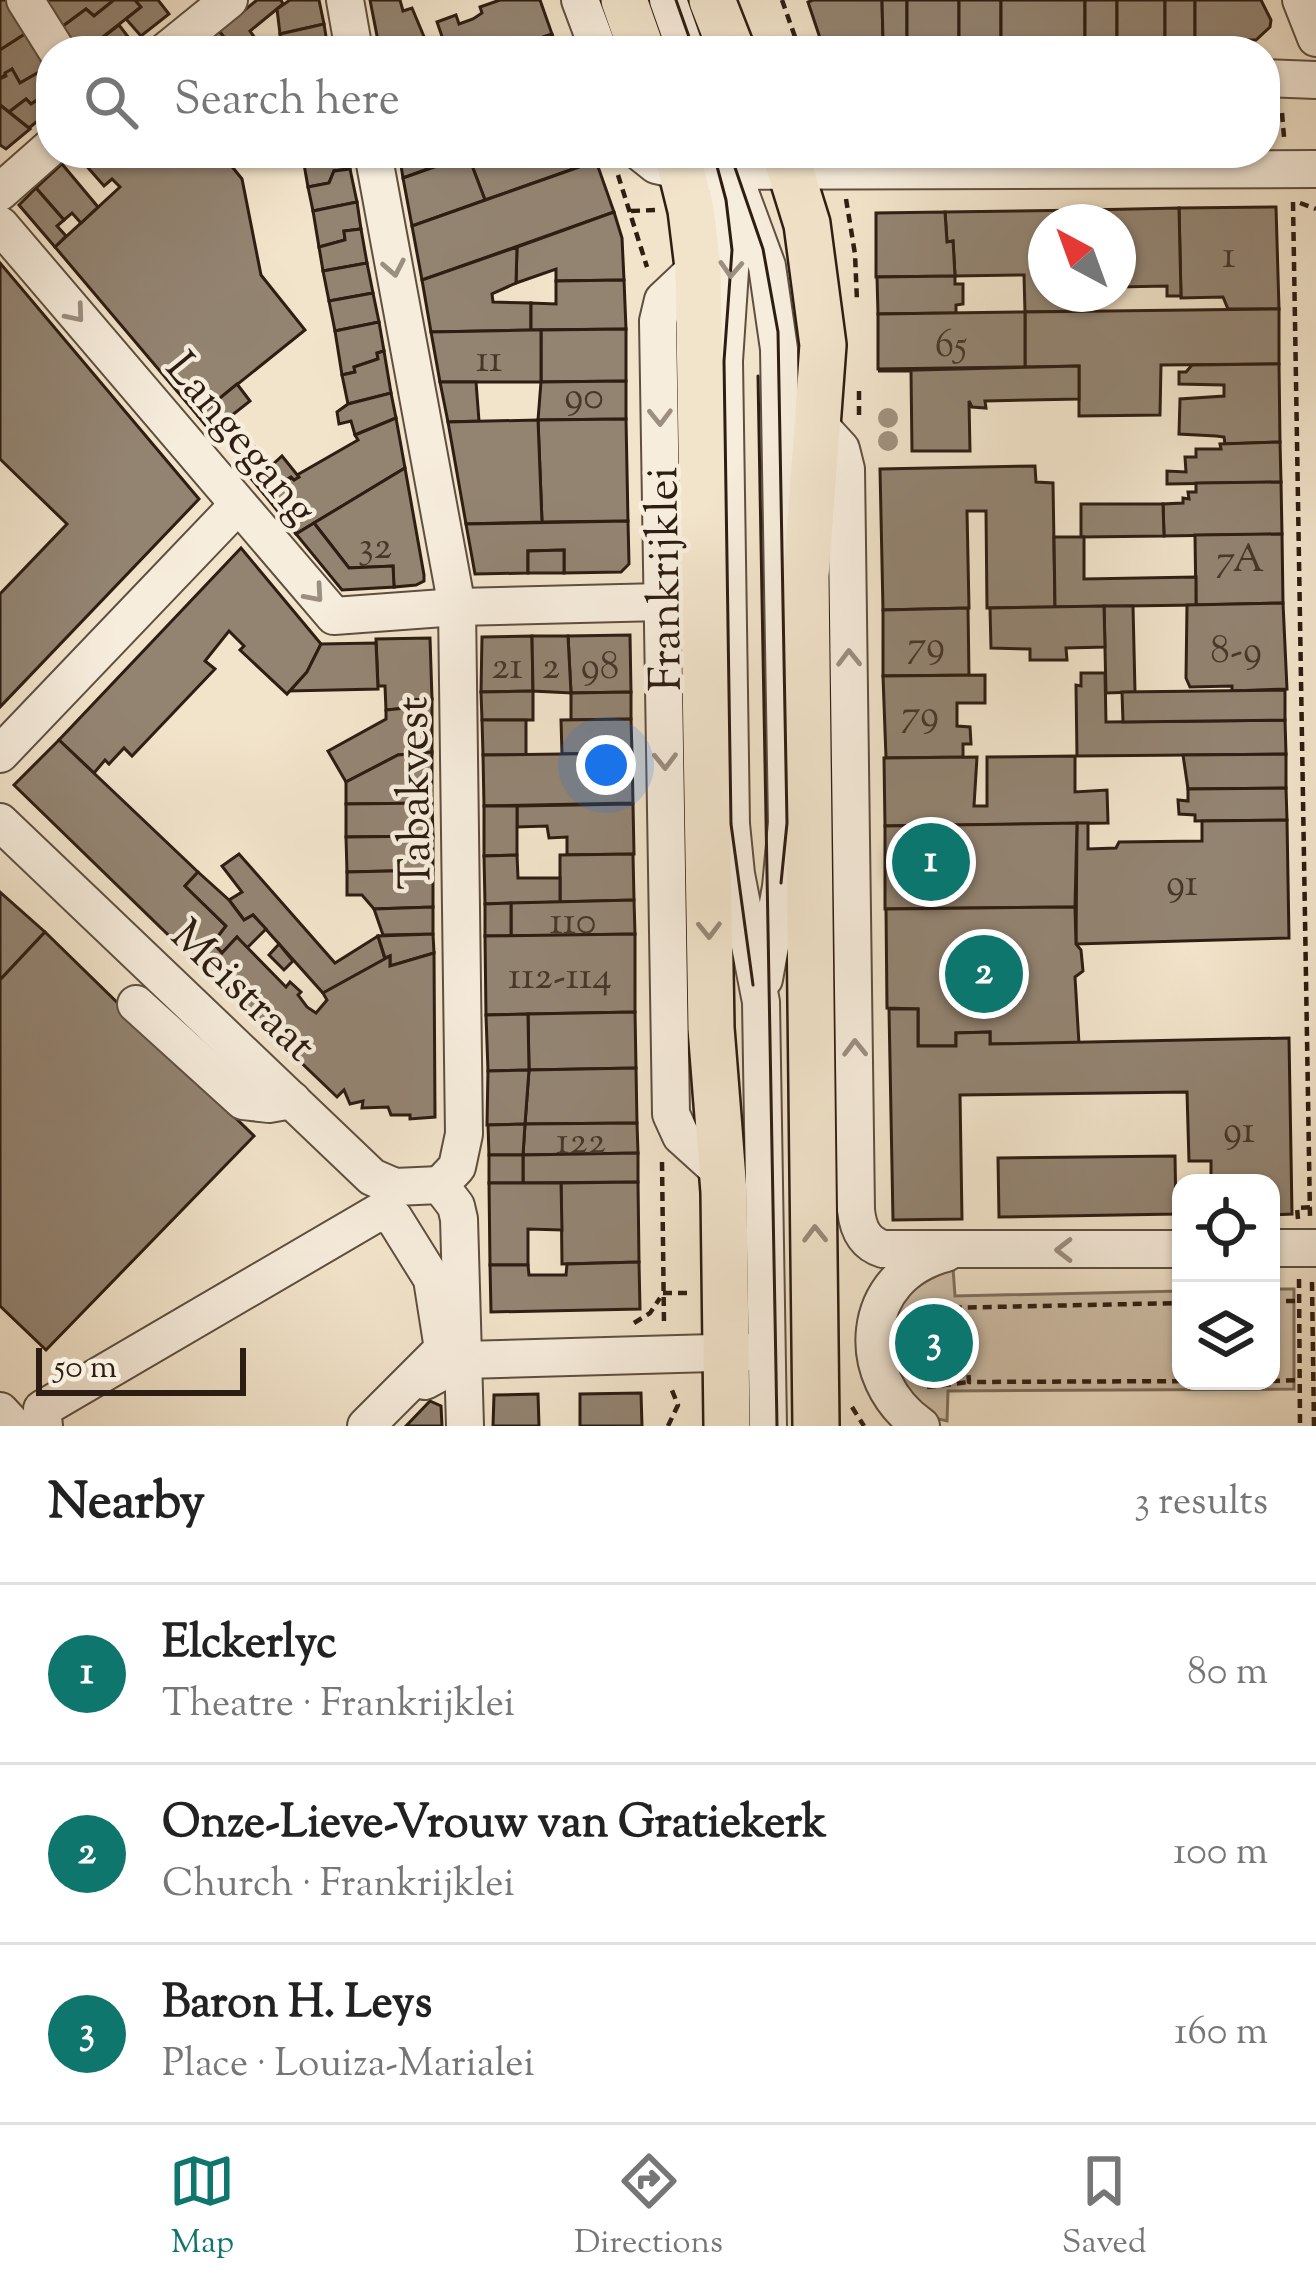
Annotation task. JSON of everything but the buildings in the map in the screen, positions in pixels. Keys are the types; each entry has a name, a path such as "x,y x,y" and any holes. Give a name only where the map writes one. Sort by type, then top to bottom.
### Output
{"main road":[{"path":"624,0 637,36"},
{"path":"712,0 726,36"},
{"name":"Frankrijklei","path":"708,168 698,267 711,1028 723,1174 747,1351 727,1426"},
{"path":"790,168 807,224 824,372 806,576 816,1352 833,1414"}],"street":[{"path":"25,0 48,36"},
{"path":"185,36 230,0"},
{"path":"345,0 351,36"},
{"path":"580,0 593,36"},
{"path":"668,0 681,36"},
{"path":"1301,0 1316,38"},
{"path":"1280,79 1316,80"},
{"path":"0,192 36,160"},
{"name":"Tabakvest","path":"376,168 457,607 464,1134 458,1167 440,1186"},
{"name":"Frankrijklei","path":"712,168 733,225 724,361 731,824 761,1012"},
{"name":"Frankrijklei","path":"713,168 762,249 776,315 787,823 761,1012 747,1351 768,1426"},
{"name":"Frankrijklei","path":"783,566 793,358 772,224 786,168"},
{"path":"958,168 1299,180"},
{"name":"Langegang","path":"0,225 334,616 457,607"},
{"path":"663,300 698,267"},
{"name":"Frankrijklei","path":"663,300 658,321 662,602 670,1114 675,1130"},
{"path":"819,425 841,449 846,469 857,1222 871,1245 883,1249 1172,1249"},
{"path":"0,754 238,505"},
{"path":"457,607 662,602"},
{"name":"Meistraat","path":"0,822 372,1177 387,1200 432,1280 443,1349 367,1426"},
{"path":"136,1004 243,1101 292,1100"},
{"path":"675,1130 723,1174"},
{"path":"814,1169 856,1135"},
{"path":"0,1411 28,1422 387,1200 440,1186 456,1206 459,1219 465,1426"},
{"path":"921,1426 892,1401 876,1366 875,1327 890,1291 918,1264 955,1251"},
{"path":"381,1426 424,1382 464,1360 816,1352"}],"path":[{"path":"782,0 794,36"},
{"path":"1280,109 1299,180 1300,1426"},
{"path":"630,168 650,278 663,300"},
{"path":"1299,180 1316,209"},
{"path":"663,1293 663,1154 675,1130"},
{"path":"1299,1248 1314,1426"},
{"path":"890,1291 943,1308 1172,1303"},
{"path":"1280,1301 1299,1300"},
{"path":"943,1308 966,1338 969,1382 1172,1381"},
{"path":"1280,1381 1300,1380"},
{"path":"668,1426 678,1405"},
{"path":"833,1414 864,1426"}],"shaded area":[{"path":"953,1268 955,1296 1172,1291 1172,1390 948,1391 947,1421 934,1418 893,1379 892,1337 904,1298"},
{"path":"1280,1289 1294,1289 1294,1389 1280,1389"}],"tram line":[{"path":"676,0 689,36"},
{"path":"717,168 732,250 724,361 731,824 753,985"},
{"path":"735,168 763,249 778,332 787,823 781,883"},
{"path":"758,376 777,1426"}],"place":[{"name":"Elckerlyc","path":"931,862"},
{"name":"Onze-Lieve-Vrouw van Gratiekerk","path":"984,974"},
{"name":"Baron H. Leys","path":"934,1343"}]}
